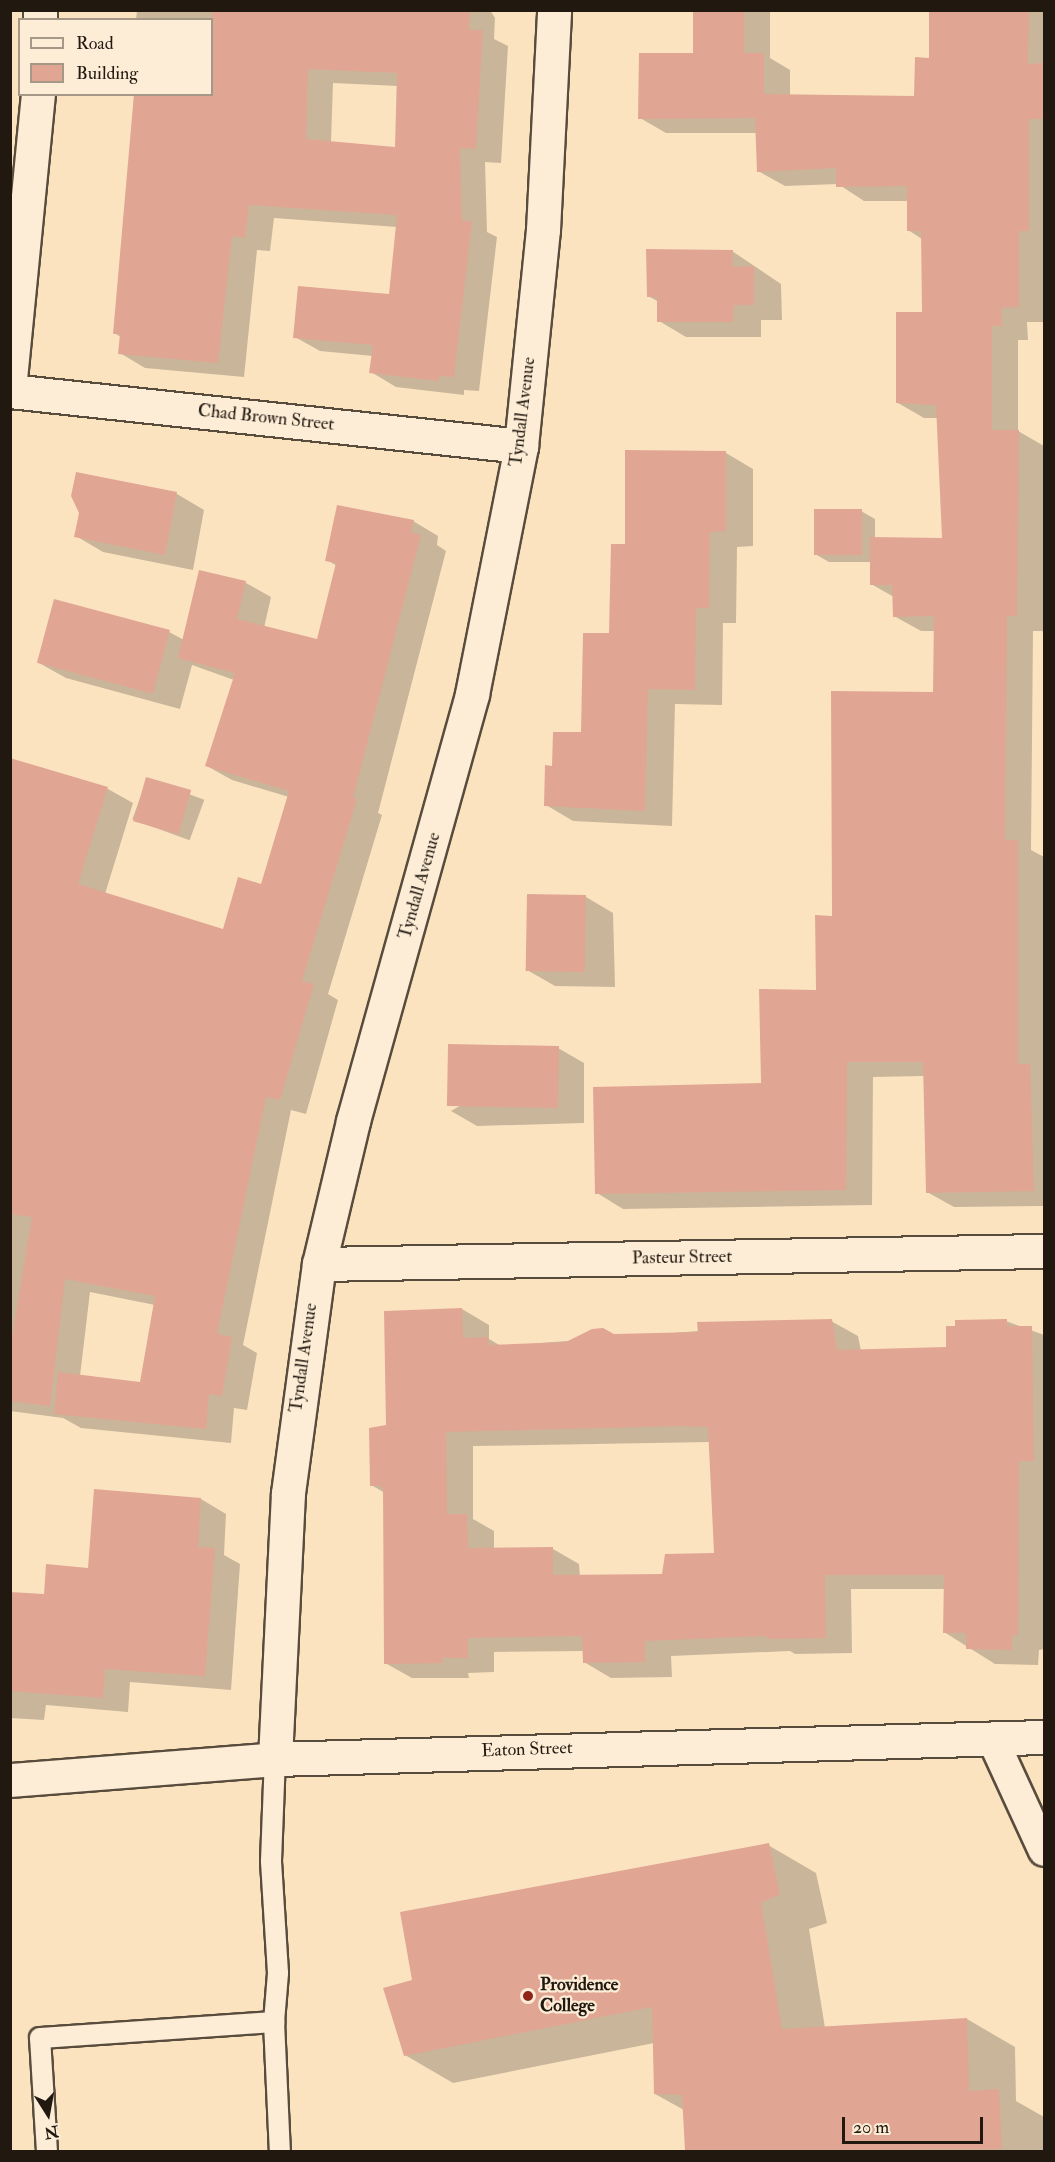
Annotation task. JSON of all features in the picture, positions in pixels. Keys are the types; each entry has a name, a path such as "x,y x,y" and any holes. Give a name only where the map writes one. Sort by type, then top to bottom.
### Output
{"street":[{"name":"Tyndall Avenue","path":"274,1759 288,1493 319,1264 353,1121 472,693 521,446 543,230 554,10"},
{"path":"10,379 38,96"},
{"name":"Chad Brown Street","path":"10,391 521,446"},
{"name":"Pasteur Street","path":"319,1264 1044,1251"},
{"name":"Eaton Street","path":"10,1780 274,1759 1044,1737"},
{"path":"992,1738 1044,1851"}],"lane":[{"path":"274,1759 271,1861 279,1973 274,2022 280,2151"},
{"path":"48,2151 40,2037 274,2022"}],"building":[{"path":"212,10 470,10 469,30 483,30 476,149 460,148 462,221 472,221 454,377 439,376 439,381 369,373 373,345 293,338 298,286 389,294 397,215 249,205 245,238 232,236 218,363 118,354 120,334 113,334 134,96 213,96","holes":["308,69 397,73 395,147 306,139"]},
{"path":"693,10 744,10 744,53 764,53 764,94 914,96 915,57 929,58 929,10 1029,10 1028,64 1043,63 1043,119 1029,119 1029,231 1019,231 1019,307 1001,308 1002,326 992,326 992,430 1019,430 1017,616 1007,616 1005,840 1018,840 1018,1064 1030,1064 1034,1191 926,1193 923,1062 847,1062 846,1190 595,1194 593,1087 761,1083 759,989 816,990 815,915 832,916 831,691 933,692 934,616 893,617 892,585 870,585 870,537 942,538 936,405 896,403 896,312 922,312 921,231 907,231 907,186 836,187 836,168 757,172 755,118 638,119 639,53 693,53"},
{"path":"646,249 733,250 732,267 754,266 754,305 734,305 733,322 657,322 657,297 647,297"},
{"path":"625,450 726,451 726,531 710,532 709,608 696,608 695,690 648,689 645,811 544,806 545,765 552,766 553,732 581,732 583,633 609,633 611,544 625,544"},
{"path":"76,472 177,492 165,555 74,537 79,513 71,496"},
{"path":"337,505 414,520 411,532 421,535 353,798 357,799 302,981 314,984 280,1100 266,1097 217,1334 232,1337 222,1396 209,1394 206,1429 54,1414 58,1372 140,1382 155,1296 65,1279 50,1406 10,1401 10,1348 32,1217 10,1214 10,758 108,787 78,884 223,929 238,877 261,884 289,791 205,766 235,673 178,658 199,570 246,581 237,619 317,639 336,563 325,561"},
{"path":"814,509 862,509 862,555 814,555"},
{"path":"54,599 170,630 153,694 37,663"},
{"path":"146,777 191,790 178,834 133,821"},
{"path":"527,894 586,895 585,972 526,971"},
{"path":"448,1044 559,1046 558,1108 447,1106"},
{"path":"462,1308 463,1338 488,1337 488,1345 566,1342 592,1329 603,1328 614,1334 698,1332 697,1322 832,1319 837,1350 946,1347 946,1326 955,1326 955,1320 1007,1319 1007,1326 1032,1326 1034,1461 1019,1461 1018,1635 1012,1635 1012,1650 966,1649 966,1633 943,1633 944,1575 825,1575 826,1638 767,1639 767,1636 645,1641 645,1662 583,1663 582,1636 468,1638 468,1658 442,1658 443,1663 384,1664 383,1489 381,1486 370,1486 369,1428 386,1425 384,1311","holes":["708,1427 714,1553 665,1554 662,1574 553,1575 553,1547 468,1548 467,1514 447,1514 446,1432"]},
{"path":"94,1489 201,1498 198,1547 215,1548 205,1676 105,1669 103,1698 10,1691 10,1592 44,1594 46,1564 88,1568"},
{"path":"769,1843 780,1895 761,1902 782,2029 967,2018 969,2091 999,2089 1002,2149 685,2151 682,2095 654,2094 652,2007 404,2056 383,1988 412,1980 400,1912"}],"place":[{"name":"Providence College","path":"528,1996"}]}
